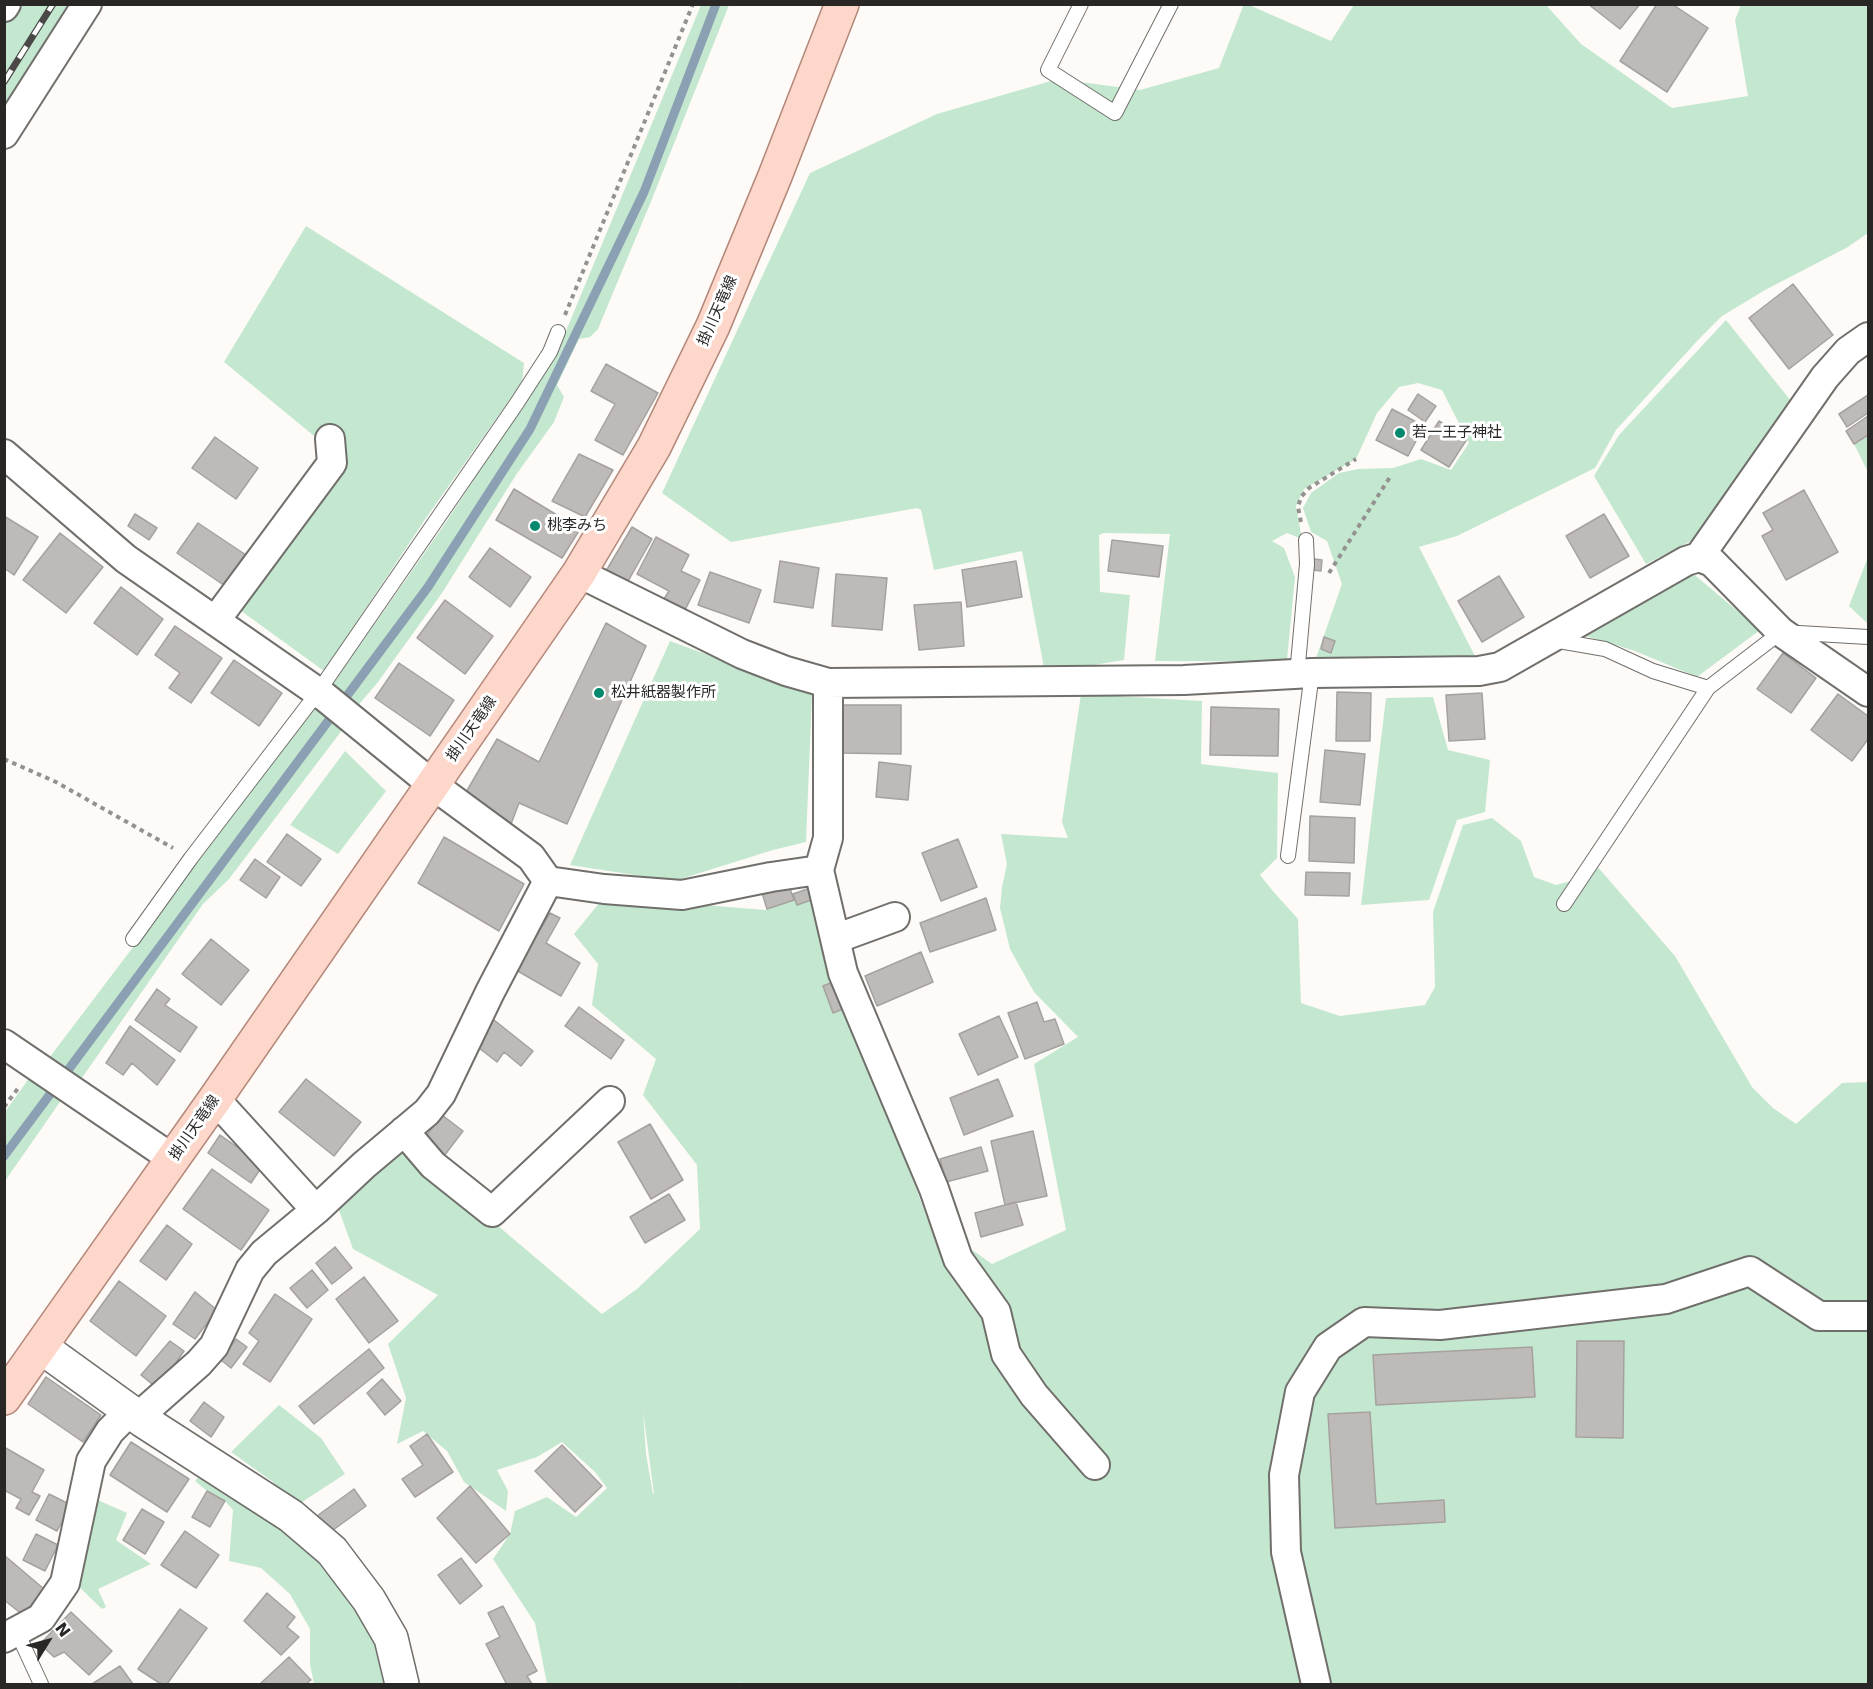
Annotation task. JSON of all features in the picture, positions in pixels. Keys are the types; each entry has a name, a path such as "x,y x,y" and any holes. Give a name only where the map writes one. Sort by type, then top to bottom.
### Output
{"main road":[{"name":"掛川天竜線","path":"4,1398 215,1099 579,573 654,447 713,326 842,4"}],"street":[{"path":"4,134 87,4"},
{"path":"579,573 742,654 786,671 828,683 1184,680 1305,674 1479,671 1500,667 1686,561 1699,557 1825,377 1848,351 1869,337"},
{"path":"215,621 332,464 330,439"},
{"path":"4,454 126,559 322,695 433,784 531,857 548,881 604,889 682,895 819,870"},
{"path":"1699,557 1712,562 1781,632 1869,692"},
{"path":"828,683 828,838 819,870 843,973 934,1189 958,1259 996,1312 1006,1354 1034,1395 1095,1465"},
{"path":"11,1635 41,1618 65,1583 91,1461 110,1431 199,1364 214,1346 250,1270 264,1253 427,1112 441,1094 490,992 548,881"},
{"path":"835,939 895,917"},
{"path":"4,1044 173,1159"},
{"path":"215,1099 316,1210"},
{"path":"404,1131 433,1165 492,1212 610,1101"},
{"path":"1316,1684 1286,1552 1284,1475 1300,1392 1328,1347 1364,1322 1440,1325 1666,1299 1750,1271 1819,1316 1869,1316"},
{"path":"41,1347 134,1414 291,1516 332,1551 369,1600 391,1638 402,1684"}],"lane":[{"path":"1081,4 1047,69 1115,113 1171,4"},
{"path":"133,939 191,858 322,695 517,403 550,352 558,332"},
{"path":"1288,856 1305,674 1306,540"},
{"path":"1564,904 1708,688 1781,632 1869,637"},
{"path":"1549,639 1605,649 1653,671 1708,688"},
{"path":"11,1635 41,1684"}],"path":[{"path":"558,332 693,4"},
{"path":"1306,540 1298,507 1301,497 1309,488 1356,459"},
{"path":"1330,572 1390,477"},
{"path":"4,759 56,782 191,858"}],"green space":[{"path":"1244,4 1331,41 1354,5 1546,5 1581,44 1672,108 1748,96 1735,20 1741,5 1868,5 1868,233 1848,247 1765,290 1722,316 1616,430 1595,468 1457,536 1419,547 1478,662 1155,661 1170,534 1104,533 1099,535 1100,592 1130,595 1124,660 1045,673 1022,551 934,570 921,510 917,508 731,542 662,493 810,173 937,114 1058,79 1140,90 1219,68","holes":["1418,383 1442,390 1469,443 1451,470 1421,459 1393,468 1358,469 1339,473 1311,493 1303,508 1311,532 1327,541 1342,584 1315,661 1287,660 1295,577 1284,548 1272,541 1287,533 1302,539 1296,506 1304,489 1356,459 1377,413 1399,387"]},
{"path":"14,5 85,5 5,134 5,20"},
{"path":"701,5 729,5 598,329 590,337 579,339 557,385 564,397 554,422 516,475 442,593 378,682 355,709 330,688 442,528 549,365 566,331"},
{"path":"306,226 524,363 522,382 426,518 324,671 237,608 330,449 224,362"},
{"path":"1726,320 1791,401 1752,460 1693,540 1646,564 1594,476 1619,435"},
{"path":"1868,436 1868,472 1854,444"},
{"path":"1868,557 1868,624 1849,606"},
{"path":"1690,571 1760,630 1697,677 1635,651 1570,631"},
{"path":"670,641 812,693 806,842 674,881 570,865"},
{"path":"1081,694 1202,701 1201,764 1278,773 1277,858 1260,875 1298,919 1301,1003 1340,1016 1425,1005 1435,987 1433,912 1463,825 1492,818 1521,841 1534,877 1556,885 1578,879 1596,865 1675,956 1752,1087 1773,1108 1796,1124 1842,1083 1868,1082 1868,1684 739,1684 740,1681 738,1684 547,1684 535,1623 493,1559 510,1534 515,1511 547,1497 576,1517 607,1488 595,1472 562,1442 537,1457 497,1470 508,1491 506,1511 464,1482 447,1451 423,1431 397,1444 406,1398 388,1344 438,1295 353,1249 336,1202 396,1145 497,1225 602,1314 637,1289 700,1229 697,1165 643,1095 656,1059 592,1005 598,964 574,934 604,897 766,910 816,884 839,977 927,1218 992,1264 1066,1230 1034,1064 1078,1037 1034,992 1010,949 1000,908 1007,864 1001,834 1068,838 1062,822","holes":["643,1411 654,1494 646,1454"]},
{"path":"1433,697 1448,750 1490,760 1485,812 1457,820 1429,900 1361,905 1386,698"},
{"path":"321,699 349,721 229,879 203,904 77,1085 46,1062"},
{"path":"345,751 386,791 338,854 290,825"},
{"path":"30,1077 62,1099 5,1181 5,1112"},
{"path":"279,1405 321,1438 345,1474 293,1508 273,1482 231,1452"},
{"path":"200,1475 316,1542 372,1620 394,1684 314,1684 310,1664 310,1629 290,1594 261,1568 229,1561 233,1510 225,1501 195,1481"},
{"path":"93,1498 127,1513 116,1540 151,1564 98,1589 106,1607 102,1609 74,1582"}],"building":[{"path":"1588,4 1640,4 1620,29"},
{"path":"1657,4 1672,4 1708,28 1667,92 1620,61"},
{"path":"1793,284 1833,335 1789,369 1749,318"},
{"path":"606,364 658,393 623,455 595,440 615,404 591,391"},
{"path":"1418,394 1436,406 1425,422 1408,410"},
{"path":"1868,395 1868,413 1847,427 1839,414"},
{"name":"若一王子神社","path":"1392,409 1424,426 1408,456 1376,440"},
{"path":"1868,416 1868,435 1854,444 1846,431"},
{"path":"1439,421 1467,439 1449,467 1421,450"},
{"path":"215,437 258,468 236,499 192,468"},
{"path":"579,454 613,470 585,517 552,501"},
{"path":"514,489 580,529 562,558 496,520"},
{"path":"1804,490 1838,552 1786,580 1762,536 1773,530 1763,513"},
{"path":"135,514 157,528 149,540 128,526"},
{"path":"1604,514 1629,556 1590,578 1566,536"},
{"path":"4,516 38,537 14,575 4,568"},
{"path":"198,523 246,555 225,586 177,553"},
{"path":"632,527 652,539 627,583 606,571"},
{"path":"60,533 103,567 66,613 23,580"},
{"path":"656,537 689,555 681,571 700,580 685,610 664,599 669,591 637,574"},
{"path":"1112,540 1163,546 1159,577 1108,571"},
{"path":"490,548 531,577 510,607 469,577"},
{"path":"1314,559 1322,560 1321,571 1313,570"},
{"path":"780,561 819,568 813,608 774,602"},
{"path":"1016,561 1022,597 967,607 962,570"},
{"path":"710,572 761,590 749,623 698,605"},
{"path":"836,574 887,578 882,630 832,626"},
{"path":"1499,576 1524,617 1482,642 1458,601"},
{"path":"121,587 163,619 137,655 94,623"},
{"path":"445,600 493,636 465,674 417,638"},
{"path":"961,602 964,646 919,650 914,605"},
{"name":"松井紙器製作所","path":"606,623 646,646 567,824 519,803 511,824 465,794 497,739 539,762"},
{"path":"175,626 222,658 191,703 169,688 180,673 155,655"},
{"path":"1324,637 1335,641 1331,653 1321,649"},
{"path":"1783,653 1816,678 1791,713 1757,689"},
{"path":"234,660 282,693 259,726 211,693"},
{"path":"399,663 454,700 430,736 375,698"},
{"path":"1337,692 1371,693 1370,741 1336,741"},
{"path":"1482,693 1485,739 1449,741 1446,695"},
{"path":"1838,694 1868,716 1868,739 1852,761 1811,730"},
{"path":"840,705 901,705 901,754 840,753"},
{"path":"1211,707 1279,709 1278,756 1210,755"},
{"path":"1325,750 1365,754 1360,805 1320,802"},
{"path":"879,762 911,766 908,800 876,797"},
{"path":"1310,816 1355,818 1354,863 1309,861"},
{"path":"287,834 321,859 301,886 267,862"},
{"path":"444,837 524,884 499,931 418,883"},
{"path":"958,839 977,887 941,901 922,853"},
{"path":"255,859 280,877 266,898 240,880"},
{"path":"1306,872 1350,873 1349,896 1305,895"},
{"path":"786,877 794,900 767,909 760,886"},
{"path":"813,887 817,898 797,905 793,894"},
{"path":"986,898 996,930 930,952 920,923"},
{"path":"550,913 560,918 546,943 580,963 561,996 516,970"},
{"path":"211,939 249,970 221,1005 182,974"},
{"path":"921,952 933,982 877,1006 865,976"},
{"path":"838,980 848,1007 833,1013 823,986"},
{"path":"157,989 170,999 165,1005 197,1027 180,1052 135,1020"},
{"path":"1037,1002 1044,1022 1055,1019 1064,1044 1025,1059 1008,1013"},
{"path":"579,1007 624,1040 611,1059 565,1026"},
{"path":"489,1016 533,1051 521,1066 504,1052 497,1062 470,1041"},
{"path":"999,1016 1018,1057 978,1075 959,1034"},
{"path":"130,1026 175,1060 157,1085 132,1063 123,1075 106,1063"},
{"path":"306,1079 361,1122 334,1156 279,1112"},
{"path":"998,1079 1013,1116 964,1135 950,1098"},
{"path":"442,1115 463,1131 444,1156 423,1140"},
{"path":"650,1124 683,1180 651,1199 618,1142"},
{"path":"1033,1131 1047,1196 1005,1205 991,1141"},
{"path":"220,1135 263,1165 251,1183 208,1153"},
{"path":"981,1147 988,1171 946,1182 940,1159"},
{"path":"212,1169 269,1210 241,1250 183,1209"},
{"path":"669,1194 685,1220 645,1243 630,1217"},
{"path":"1016,1202 1023,1225 981,1237 975,1213"},
{"path":"167,1225 192,1244 166,1280 140,1261"},
{"path":"335,1247 352,1268 332,1284 316,1263"},
{"path":"312,1270 328,1290 307,1308 290,1288"},
{"path":"364,1277 398,1321 369,1343 336,1299"},
{"path":"119,1281 166,1316 136,1356 90,1321"},
{"path":"195,1292 217,1310 195,1339 173,1324"},
{"path":"275,1294 312,1319 270,1382 243,1364 259,1341 249,1333"},
{"path":"236,1339 247,1347 231,1368 221,1360"},
{"path":"170,1341 184,1351 158,1389 141,1375"},
{"path":"1577,1341 1624,1341 1623,1438 1576,1437"},
{"path":"1532,1347 1535,1397 1376,1405 1373,1355"},
{"path":"369,1349 384,1368 314,1424 299,1406"},
{"path":"46,1377 101,1415 83,1442 28,1404"},
{"path":"382,1379 401,1401 385,1415 367,1393"},
{"path":"204,1402 224,1417 211,1437 190,1421"},
{"path":"1370,1412 1376,1504 1444,1500 1445,1522 1335,1528 1328,1414"},
{"path":"427,1434 453,1472 415,1497 402,1479 423,1465 410,1446"},
{"path":"131,1442 189,1479 167,1512 110,1475"},
{"path":"562,1445 602,1486 575,1512 535,1471"},
{"path":"4,1447 44,1470 32,1492 40,1496 29,1515 16,1508 21,1499 4,1490"},
{"path":"470,1486 510,1534 476,1563 437,1518"},
{"path":"354,1489 366,1506 329,1533 317,1516"},
{"path":"207,1491 225,1501 210,1527 192,1517"},
{"path":"49,1494 71,1505 57,1531 36,1520"},
{"path":"142,1509 164,1522 145,1554 123,1540"},
{"path":"185,1531 219,1555 196,1588 161,1565"},
{"path":"36,1534 58,1545 45,1571 23,1560"},
{"path":"4,1555 44,1589 23,1615 4,1600"},
{"path":"461,1558 482,1586 460,1604 438,1575"},
{"path":"267,1593 295,1617 287,1627 299,1637 281,1655 244,1621"},
{"path":"503,1606 537,1671 527,1676 532,1684 504,1684 506,1683 486,1644 500,1637 488,1613"},
{"path":"180,1609 207,1628 167,1684 161,1684 138,1669"},
{"path":"71,1612 112,1651 89,1675 64,1652 54,1657 40,1644"},
{"path":"289,1657 311,1680 306,1684 261,1683"},
{"path":"120,1666 133,1684 92,1684"}],"waterway":[{"path":"4,1156 428,587 530,429 644,192 716,4"}],"railway":[{"path":"4,82 53,4"}],"place":[{"name":"若一王子神社","path":"1400,433"},
{"name":"桃李みち","path":"535,526"},
{"name":"松井紙器製作所","path":"599,693"}]}
